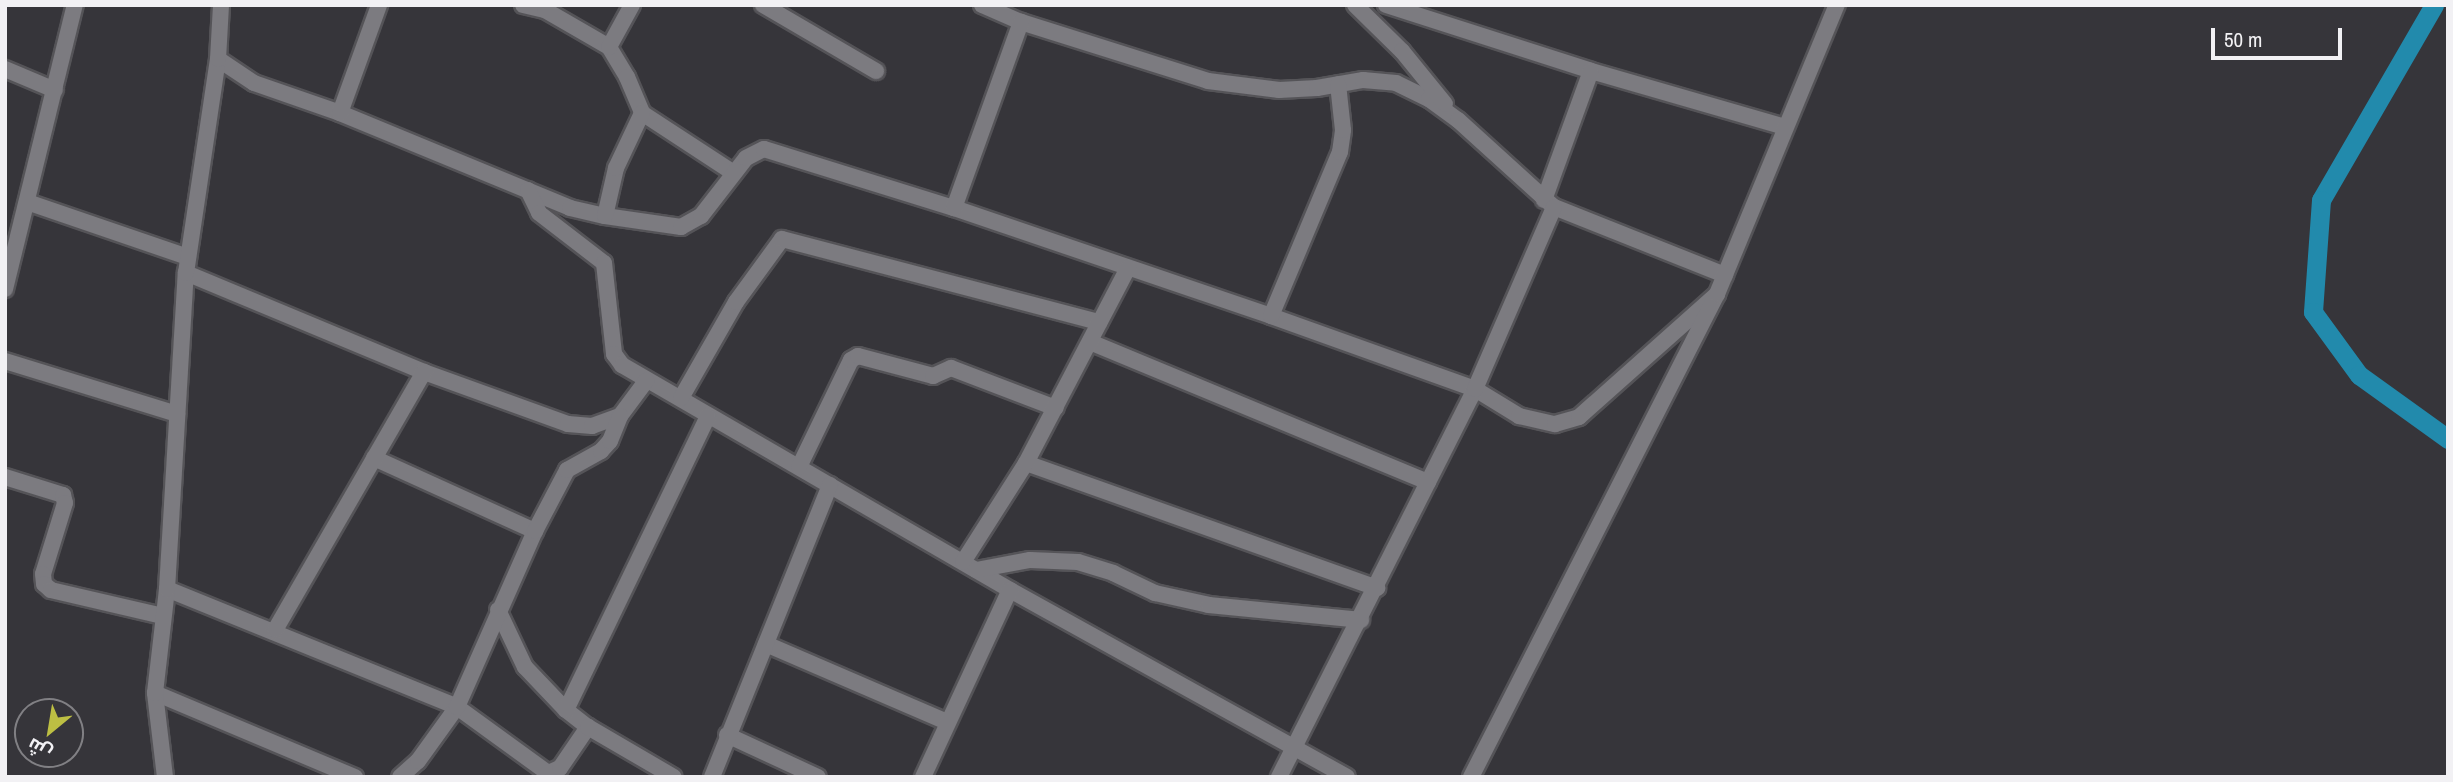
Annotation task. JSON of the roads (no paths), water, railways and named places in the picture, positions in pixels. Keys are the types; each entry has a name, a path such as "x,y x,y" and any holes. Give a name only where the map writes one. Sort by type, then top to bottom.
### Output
{"street":[{"path":"5,289 75,5"},
{"path":"165,777 155,693 167,589 187,265 218,59 221,5"},
{"path":"340,113 379,5"},
{"path":"523,5 546,8 609,47 627,77 642,113 732,172"},
{"path":"609,47 632,5"},
{"path":"763,5 876,71"},
{"path":"982,5 1021,22 1169,71 1208,81 1279,90 1363,80 1396,83 1430,99 1458,120 1549,204 1725,275"},
{"path":"1355,5 1402,51 1458,120"},
{"path":"1386,5 1591,71 1785,127"},
{"path":"1471,777 1717,294 1837,5"},
{"path":"954,208 1021,22"},
{"path":"218,59 254,83 340,113 570,208 605,216 681,227 701,216 732,172 746,158 764,149 954,208 1271,316 1475,389 1519,416 1555,424 1579,418 1717,294"},
{"path":"5,69 55,90"},
{"path":"1279,777 1361,620 1475,389 1549,204 1591,71"},
{"path":"1271,316 1340,152 1343,130 1338,84"},
{"path":"605,216 616,168 642,113"},
{"path":"528,190 539,213 604,263 614,354 622,365 1010,590 1347,777"},
{"path":"27,202 187,265 424,372 568,424 592,426 620,416"},
{"path":"681,398 736,302 782,239 1099,322"},
{"path":"970,566 1128,268"},
{"path":"1090,342 1428,482"},
{"path":"799,467 851,360 858,356 933,376 951,368 1056,408"},
{"path":"5,361 177,414"},
{"path":"275,630 424,372"},
{"path":"400,777 418,761 457,708 498,610 567,470 601,451 610,441 620,416 646,381"},
{"path":"566,710 708,416"},
{"path":"374,458 535,531"},
{"path":"1026,463 1377,588"},
{"path":"5,477 63,495 65,503 43,574 44,584 51,590 163,616"},
{"path":"712,777 830,485"},
{"path":"970,566 1030,560 1078,562 1113,573 1155,593 1209,605 1361,620"},
{"path":"167,589 275,630 457,708 548,773 560,768 588,727"},
{"path":"923,777 1010,590"},
{"path":"498,610 525,667 566,710 588,727 674,777"},
{"path":"766,644 947,722"},
{"path":"155,693 355,777"},
{"path":"727,735 818,777"}],"waterway":[{"path":"2434,5 2321,200 2313,312 2359,375 2448,439"}]}
